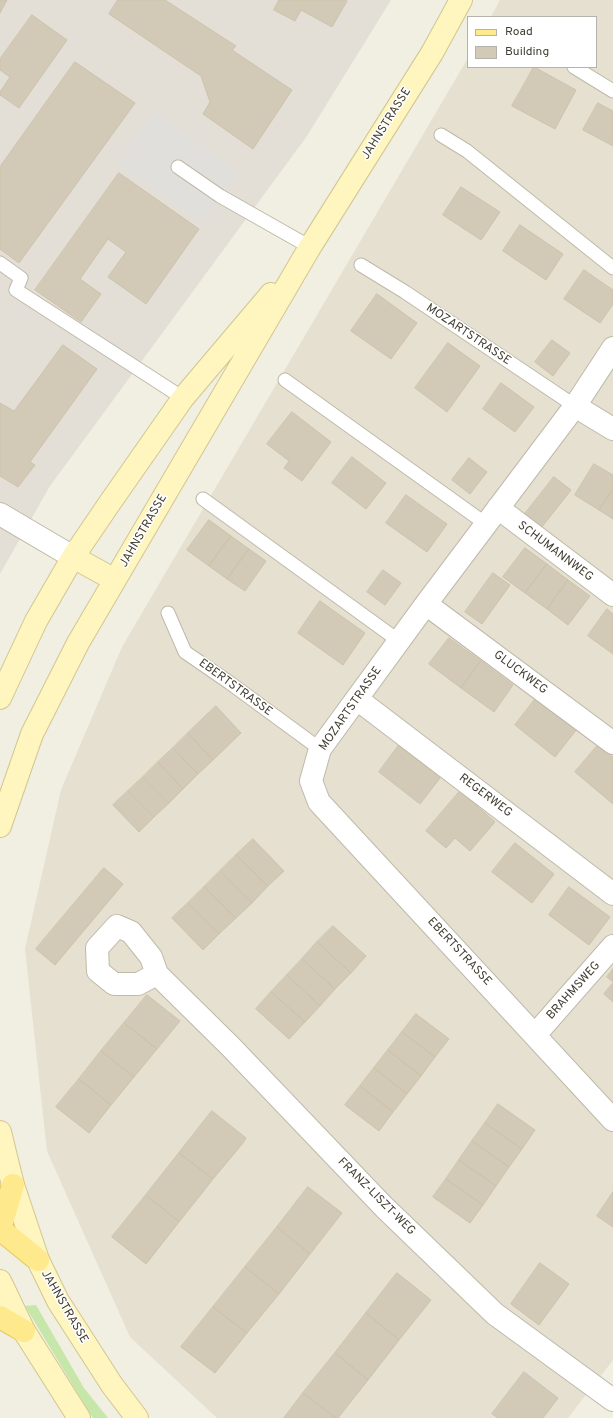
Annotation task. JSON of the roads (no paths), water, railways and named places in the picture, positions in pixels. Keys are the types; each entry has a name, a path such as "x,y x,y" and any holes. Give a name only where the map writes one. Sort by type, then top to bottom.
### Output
{"main road":[{"name":"JAHNSTRASSE","path":"0,826 32,734 78,643 310,247 432,53 461,0"},
{"name":"JAHNSTRASSE","path":"0,698 36,621 73,557 183,398 310,247"},
{"path":"73,557 115,580"},
{"name":"JAHNSTRASSE","path":"0,1132 13,1184 38,1260 66,1314 112,1385 137,1418"},
{"path":"13,1184 0,1229 38,1260"},
{"path":"0,1281 24,1331 78,1418"},
{"path":"0,1317 24,1331"}],"street":[{"name":"MOZARTSTRASSE","path":"311,781 320,749 426,604 575,406 613,348"},
{"path":"575,406 613,429"},
{"path":"0,514 73,557"},
{"name":"SCHUMANNWEG","path":"492,516 613,595"},
{"name":"GLUCKWEG","path":"426,604 613,743"},
{"name":"REGERWEG","path":"357,699 613,894"},
{"name":"EBERTSTRASSE","path":"311,781 319,802 613,1120"},
{"name":"BRAHMSWEG","path":"535,1035 613,946"},
{"name":"FRANZ-LISZT-WEG","path":"156,974 231,1047 384,1207 494,1314 613,1400"},
{"path":"606,1418 613,1409"}],"lane":[{"path":"576,68 613,91"},
{"path":"441,135 467,151 613,268"},
{"path":"178,167 220,196 310,247"},
{"path":"0,263 21,278 16,290 183,398"},
{"name":"MOZARTSTRASSE","path":"361,265 405,292 575,406"},
{"path":"285,380 492,516"},
{"path":"203,499 399,641"},
{"name":"EBERTSTRASSE","path":"168,613 184,652 230,683 320,749"}]}
